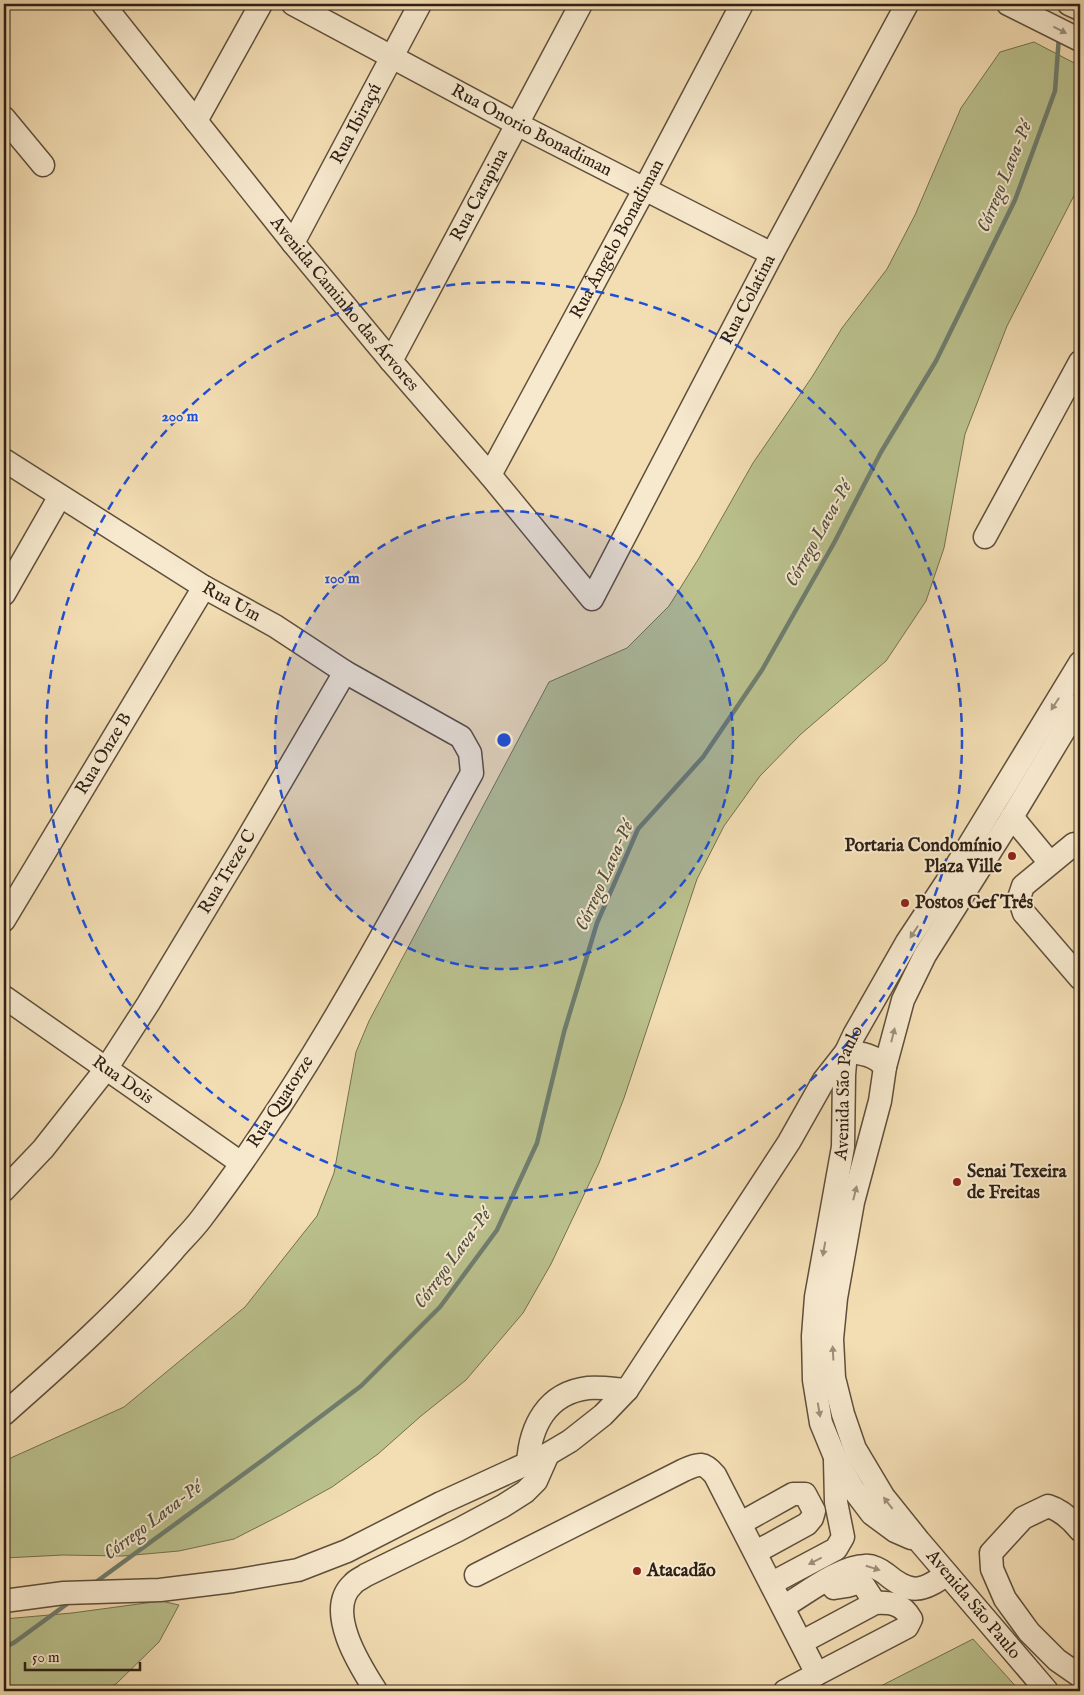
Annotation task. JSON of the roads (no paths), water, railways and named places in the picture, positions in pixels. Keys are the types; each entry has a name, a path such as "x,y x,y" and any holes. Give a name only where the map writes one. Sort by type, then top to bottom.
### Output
{"street":[{"name":"Avenida Caminho das Árvores","path":"103,4 293,243 391,361 490,475 592,599"},
{"path":"196,121 261,4"},
{"name":"Rua Onorio Bonadiman","path":"293,4 517,124 772,254"},
{"name":"Rua Ibiraçú","path":"293,243 420,4"},
{"name":"Rua Carapina","path":"391,361 581,4"},
{"name":"Rua Ângelo Bonadiman","path":"490,475 742,4"},
{"name":"Rua Colatina","path":"592,599 772,254 907,4"},
{"path":"1008,4 1080,40"},
{"path":"1069,4 1080,9"},
{"path":"4,118 43,165"},
{"path":"985,536 1080,362"},
{"name":"Rua Um","path":"4,460 204,587 275,626 345,672 461,737"},
{"path":"4,594 60,496"},
{"name":"Rua Onze B","path":"4,920 204,587"},
{"name":"Avenida São Paulo","path":"919,1541 895,1531 872,1514 853,1490 835,1457 821,1423 814,1380 813,1336 819,1280 844,1147 844,1075 846,1052 908,942 1080,663"},
{"name":"Rua Treze C","path":"4,1190 43,1149 106,1069 148,1004 242,848 345,672"},
{"name":"Avenida São Paulo","path":"1047,1691 883,1496 855,1449 842,1414 834,1378 832,1339 836,1298 853,1202 880,1102 885,1067 903,1000 925,955 1012,817 1080,704"},
{"name":"Rua Quatorze","path":"4,1414 78,1349 142,1287 200,1220 241,1163 318,1046 364,969 472,773 470,752 461,737"},
{"path":"1012,817 1050,863"},
{"path":"1080,845 1074,844 1023,886 1019,898 1024,913 1080,978"},
{"name":"Rua Dois","path":"4,996 241,1163"},
{"path":"4,1601 64,1593 160,1590 233,1581 298,1570 347,1551 442,1503 528,1464 570,1441 603,1415 627,1390 789,1142 824,1080 846,1052 867,1054 880,1061 885,1067"},
{"path":"806,1111 820,1105 845,1103 869,1106 880,1102"},
{"path":"528,1464 534,1428 544,1411 556,1401 574,1391 589,1388 627,1390"},
{"path":"376,1691 352,1647 343,1625 342,1607 349,1588 366,1576 458,1530 525,1492 536,1482 548,1454"},
{"path":"772,1583 836,1549 842,1536 836,1502 835,1457"},
{"path":"476,1575 694,1465 703,1465 710,1468 715,1475 817,1674"},
{"path":"741,1523 793,1494 805,1494 814,1511 812,1518 807,1524 756,1552"},
{"path":"1080,1530 1057,1509 1048,1506 1023,1518 991,1553 992,1569 1005,1598 1029,1632 1057,1660 1080,1676"},
{"path":"783,1607 841,1572 855,1566 868,1565 882,1571 892,1580 918,1590 930,1586 947,1574"},
{"path":"827,1580 834,1588 857,1583 864,1586 875,1603"},
{"path":"785,1691 907,1627 911,1619 906,1610 896,1604 886,1602 875,1603 802,1642"}],"waterway":[{"name":"Córrego Lava-Pé","path":"96,1582 361,1386 440,1307 497,1230 537,1143 564,1032 597,923 638,829 703,757 762,670 834,543 881,452 936,361 1015,200 1055,91 1059,36"},
{"name":"Córrego Lava-Pé","path":"4,1648 67,1604"}],"place":[{"name":"Portaria Condomínio Plaza Ville","path":"1012,856"},
{"name":"Postos Gef Três","path":"905,903"},
{"name":"Senai Texeira de Freitas","path":"957,1182"},
{"name":"Atacadão","path":"637,1571"}]}
